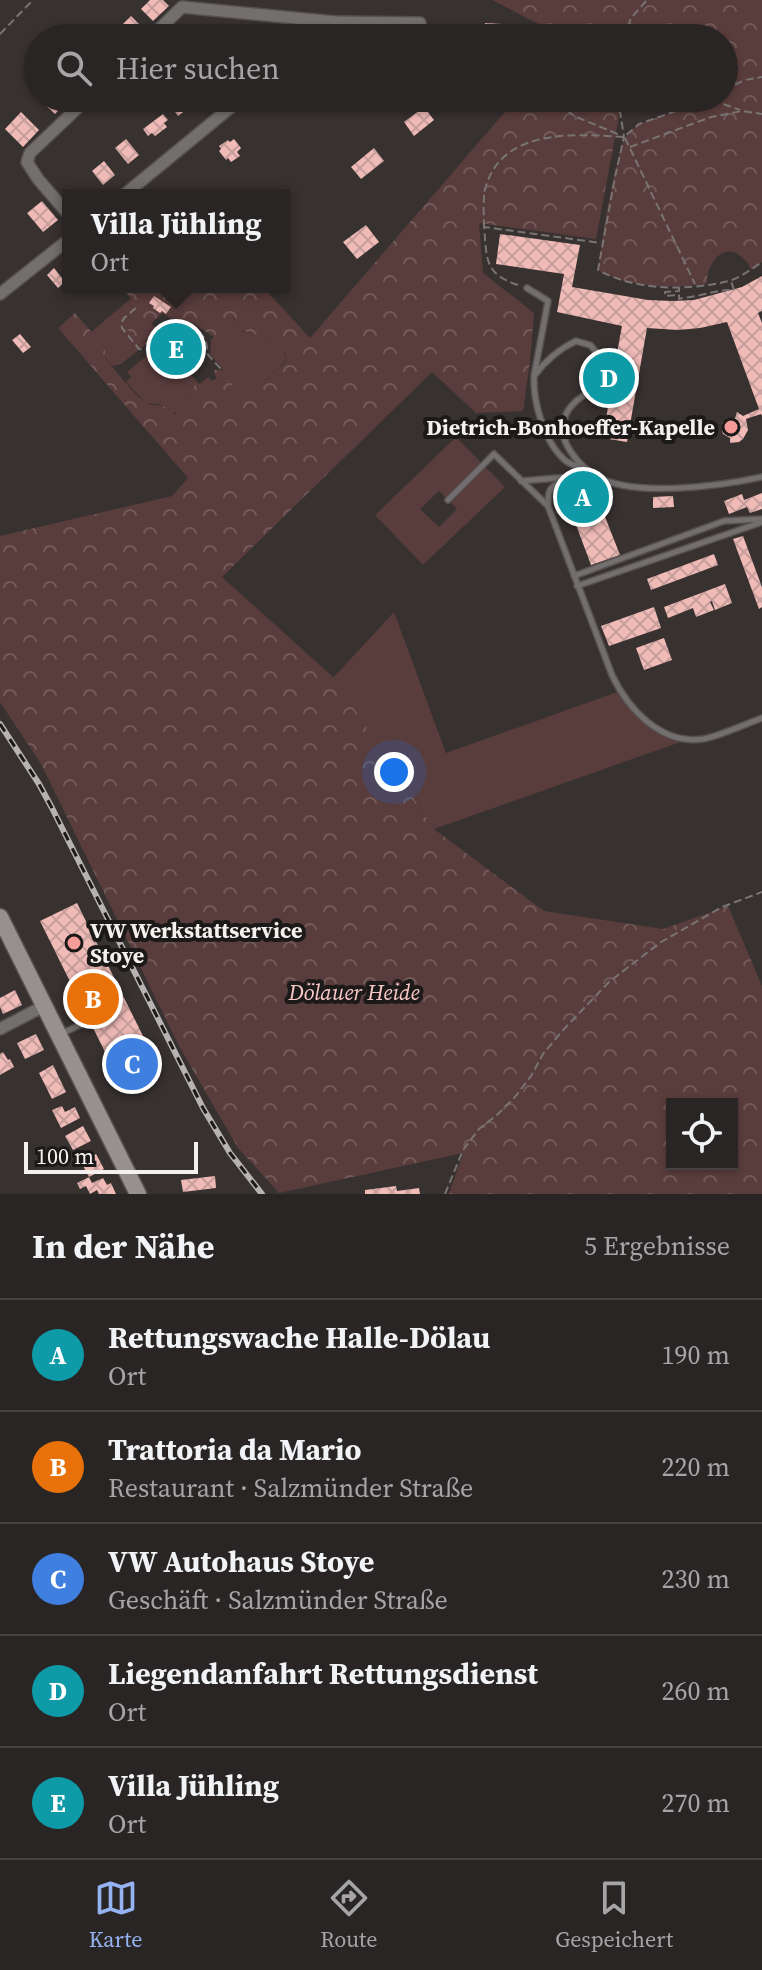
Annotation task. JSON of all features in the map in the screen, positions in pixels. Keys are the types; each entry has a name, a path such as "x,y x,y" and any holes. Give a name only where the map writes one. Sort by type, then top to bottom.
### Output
{"main road":[{"path":"0,917 138,1194"}],"street":[{"path":"164,24 182,7 335,22 420,23"},
{"path":"62,207 27,162 30,153 73,112"},
{"path":"131,189 225,112"},
{"path":"0,294 62,245"},
{"path":"0,1029 44,1006"}],"lane":[{"path":"527,288 548,301 534,376 536,403 545,430 565,460 603,480 640,487 711,486 762,477"},
{"path":"534,376 561,348 576,341 590,345 600,356 599,388 577,399 564,419 565,441 585,469"},
{"path":"448,500 494,454 548,506"},
{"path":"585,469 551,487 548,506 620,691 630,706 650,725 673,736 704,739 762,718"},
{"path":"521,481 569,477"},
{"path":"574,576 724,521 762,520"},
{"path":"577,586 762,520"},
{"path":"724,521 731,531"},
{"path":"59,1036 84,1023"}],"path":[{"path":"0,34 33,0"},
{"path":"629,24 647,0"},
{"path":"738,83 762,77"},
{"path":"738,109 762,114"},
{"path":"738,112 742,111"},
{"path":"569,112 624,137"},
{"path":"620,112 624,137 695,285"},
{"path":"674,112 639,124 624,137 598,270 613,278 646,286 679,287 731,280 762,262"},
{"path":"629,147 711,117 737,112"},
{"path":"527,288 501,279 492,270 487,256 485,186 496,163 517,147 543,138 582,134 624,137"},
{"path":"484,227 602,243"},
{"path":"679,287 679,291 665,292 665,296 679,295 679,299 734,290 731,280"},
{"path":"136,308 121,321 121,327 139,349 150,350 177,328 201,350 197,354"},
{"path":"190,324 205,336 208,355 222,370"},
{"path":"190,332 192,347"},
{"path":"152,353 157,349 154,347"},
{"path":"445,1194 463,1150 479,1129 515,1097 550,1046 609,982 661,942 722,907 762,892"}],"green space":[{"name":"Dölauer Heide","path":"492,0 762,0 762,262 751,270 737,254 724,253 713,261 707,284 679,286 638,284 598,270 623,142 637,126 673,112 738,112 738,24 539,24"},
{"name":"Dölauer Heide","path":"505,112 620,112 596,239 479,223 483,273 534,313 523,411 476,413 432,372 222,577 333,677 434,829 544,911 663,929 728,906 762,986 762,1194 449,1194 463,1153 279,1193 238,1148 179,1046 41,764 0,702 0,536 172,496 188,478 58,328 75,313 105,347 105,358 134,392 148,404 162,406 176,414 183,403 189,404 195,385 208,377 212,381 217,378 214,370 222,370 232,384 232,398 245,401 287,360 286,354 266,339 236,328 236,320 232,316 214,337 191,322 181,324 162,313 151,324 159,330 140,344 125,327 130,318 121,307 131,299 126,293 269,293 310,338"},
{"path":"121,307 143,343 160,333 121,364 112,366 105,357 105,347 91,332"},
{"path":"232,316 243,332 269,340 281,349 287,359 246,401 231,398 232,384 210,355 211,340"},
{"path":"159,349 175,368 182,364 198,383 192,389 189,404 173,414 161,405 146,403 126,382 131,377 127,372"},
{"path":"456,437 505,487 423,565 375,515","holes":["439,491 457,509 439,527 420,509"]},
{"path":"394,612 446,753 620,691 630,706 662,731 689,739 434,829 333,678"}],"building":[{"path":"150,0 163,0 169,6 153,21 141,9"},
{"path":"131,16 139,24 123,24"},
{"path":"21,112 39,130 23,147 5,129"},
{"path":"417,112 428,112 434,120 414,136 404,122"},
{"path":"163,114 168,120 164,123 167,127 155,136 152,133 148,136 143,129"},
{"path":"126,139 139,155 128,164 115,148"},
{"path":"234,139 241,148 237,152 240,156 231,162 219,151 219,146"},
{"path":"374,148 384,161 361,179 351,167"},
{"path":"104,161 115,175 103,185 92,171"},
{"path":"42,201 58,220 43,232 27,213"},
{"path":"366,225 379,242 357,259 343,242"},
{"path":"500,234 580,245 572,287 648,300 694,300 742,287 762,276 762,311 758,313 762,323 762,416 746,419 748,430 739,442 730,443 730,438 723,434 722,423 728,418 735,418 737,412 743,416 759,409 727,322 678,330 647,328 627,442 603,438 611,388 603,387 607,367 614,369 622,326 557,312 564,274 496,264"},
{"path":"54,268 62,278 62,285 58,288 47,275"},
{"path":"154,296 171,307 166,314 160,313 149,303"},
{"path":"177,330 190,346 193,344 195,352 176,369 157,347"},
{"path":"20,334 31,347 23,353 12,340"},
{"path":"591,481 620,555 591,565 566,490"},
{"path":"762,493 762,509 750,513 747,507 729,514 724,501 742,494 744,500"},
{"path":"673,496 674,507 653,508 653,497"},
{"path":"743,536 762,587 762,607 759,609 733,539"},
{"path":"714,554 718,565 651,590 647,579"},
{"path":"725,584 732,603 715,610 712,601 714,610 696,617 693,608 668,618 664,607"},
{"path":"654,607 661,628 609,646 601,626"},
{"path":"664,638 672,660 644,670 636,648"},
{"path":"77,903 159,1074 123,1092 40,921"},
{"path":"15,990 22,1005 3,1014 0,998"},
{"path":"36,1034 44,1050 25,1059 17,1043"},
{"path":"3,1052 14,1067 0,1075 0,1054"},
{"path":"53,1065 66,1092 52,1099 39,1073"},
{"path":"62,1106 65,1112 75,1107 80,1118 61,1128 52,1110"},
{"path":"83,1126 91,1141 73,1150 65,1136"},
{"path":"96,1154 104,1169 89,1177 81,1162"},
{"path":"215,1176 216,1188 183,1192 181,1180"},
{"path":"89,1177 92,1183 103,1178 107,1185 111,1183 116,1194 99,1194 97,1190 90,1194 86,1186 80,1189 77,1183"},
{"path":"396,1186 397,1191 419,1188 420,1194 365,1194 365,1190"}],"railway":[{"path":"0,724 52,808 203,1108 230,1153 262,1194"}],"place":[{"name":"Villa Jühling","path":"176,349"},
{"name":"Liegendanfahrt Rettungsdienst","path":"609,378"},
{"name":"Dietrich-Bonhoeffer-Kapelle","path":"731,427"},
{"name":"Rettungswache Halle-Dölau","path":"583,497"},
{"name":"VW Werkstattservice Stoye","path":"74,943"},
{"name":"Trattoria da Mario","path":"93,999"},
{"name":"VW Autohaus Stoye","path":"132,1064"}]}
